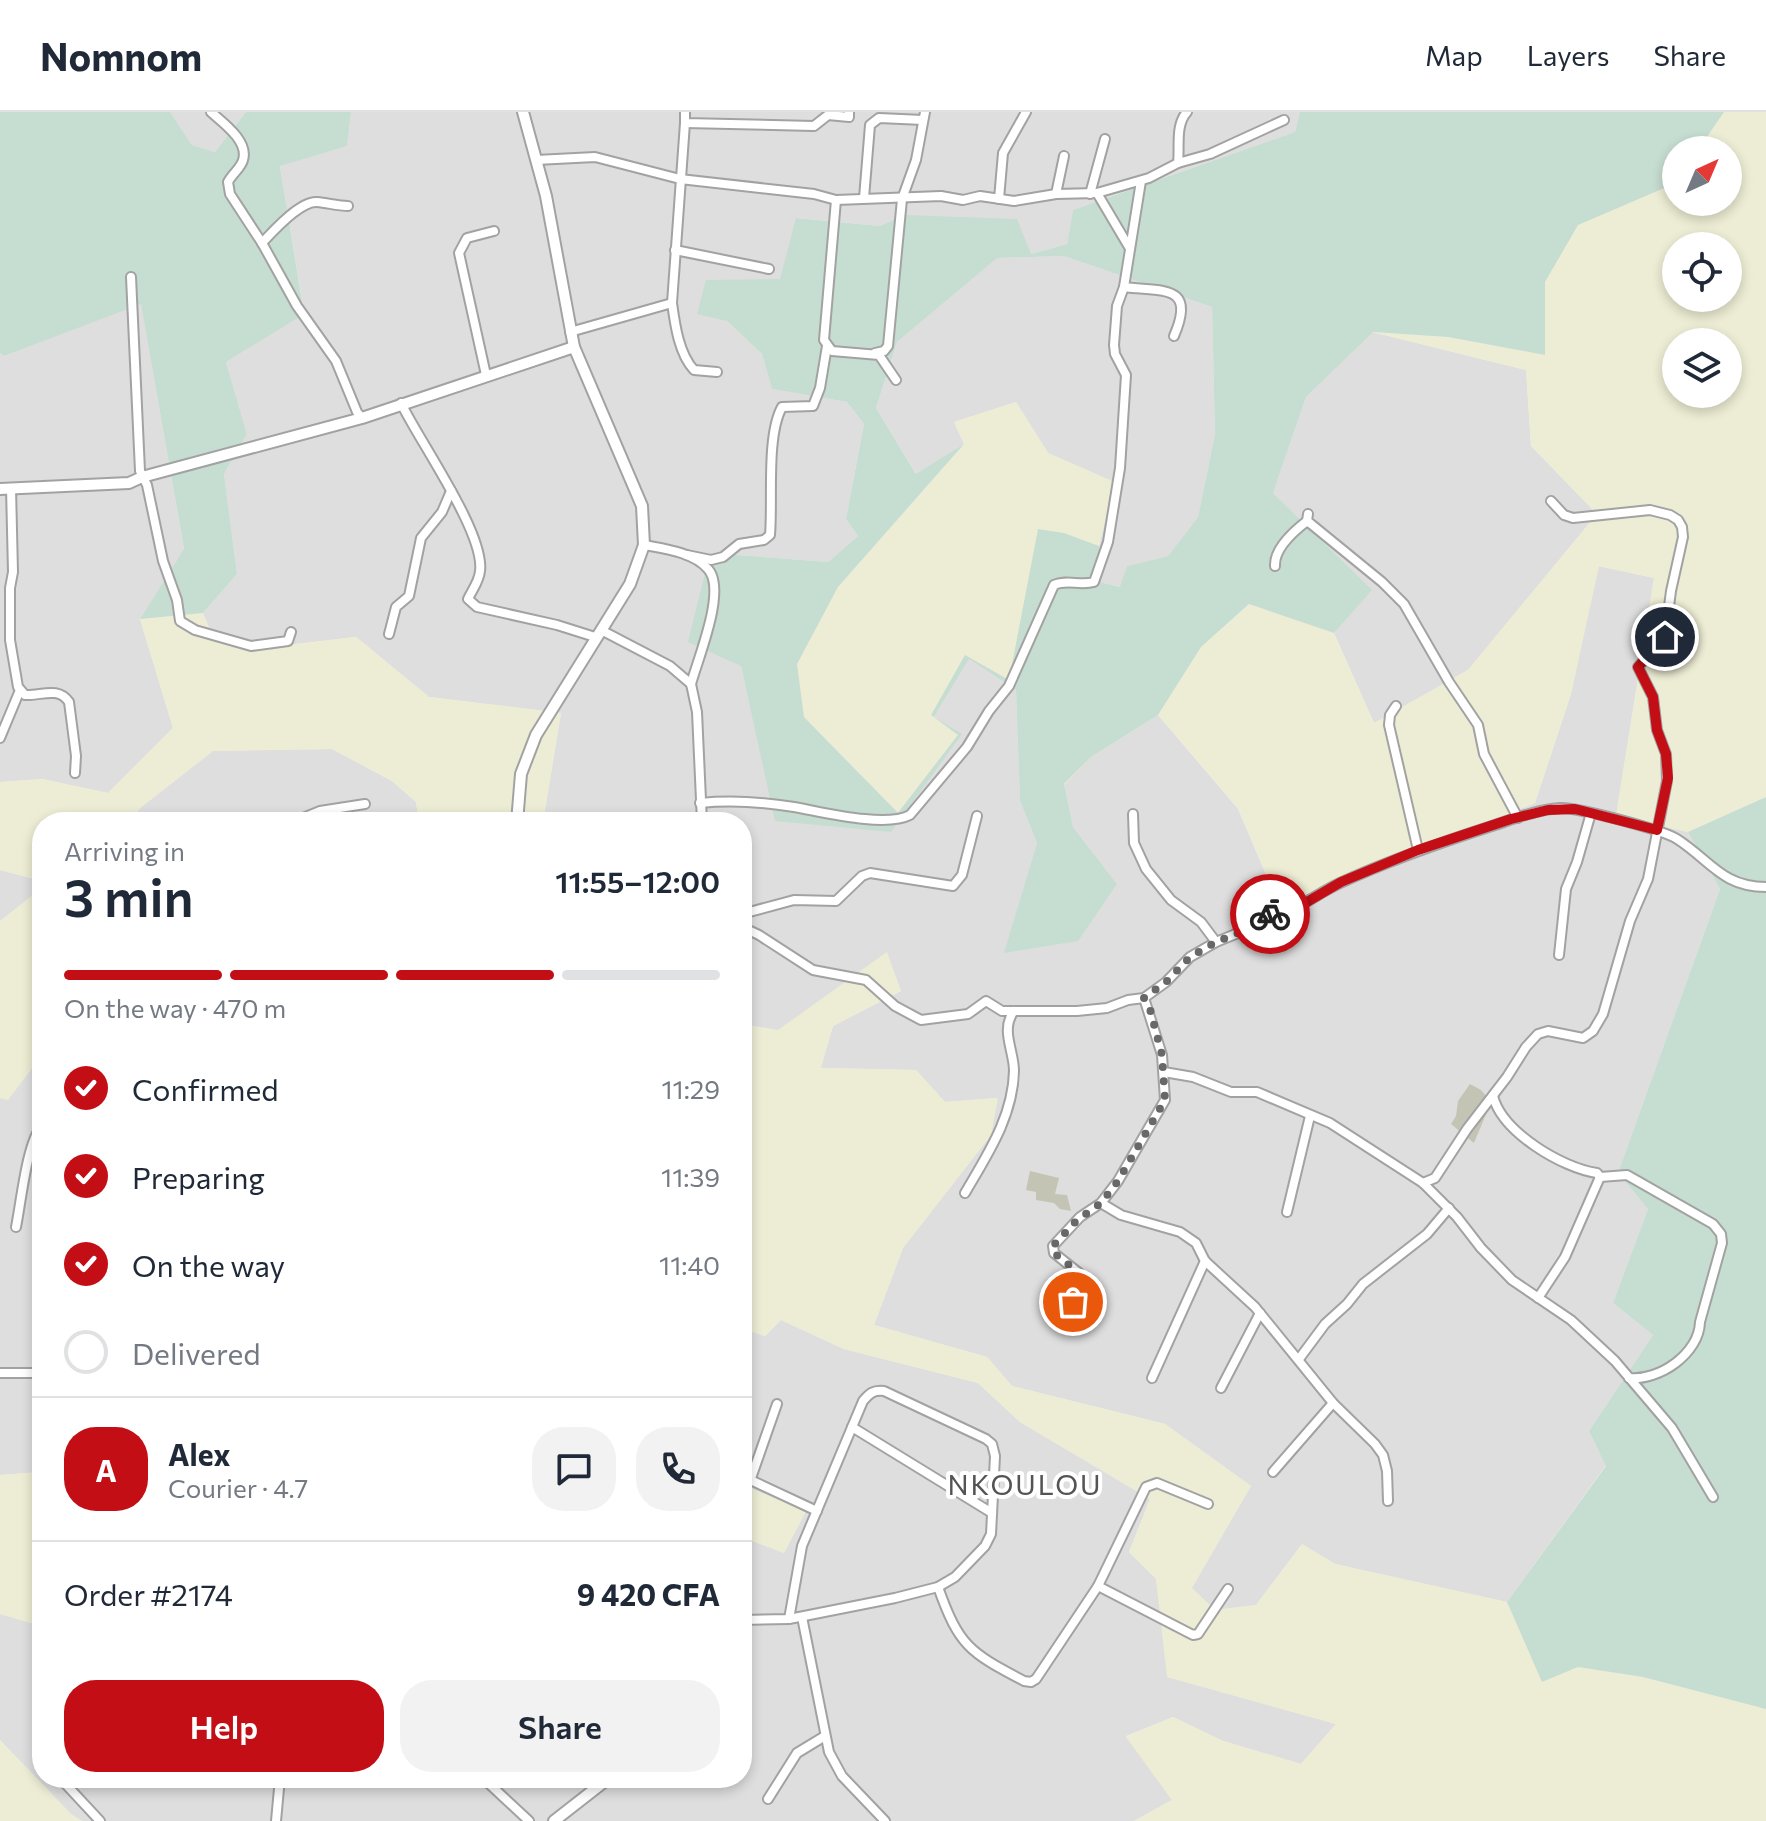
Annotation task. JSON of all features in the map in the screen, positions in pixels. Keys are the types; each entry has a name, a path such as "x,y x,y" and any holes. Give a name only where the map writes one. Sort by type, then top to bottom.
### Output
{"street":[{"path":"211,112 230,129 240,143 244,156 228,182 230,194 297,306 336,361 362,418"},
{"path":"518,812 521,774 536,735 630,584 644,545 642,506 574,347 551,223 523,112"},
{"path":"685,112 672,303 688,363 694,370 717,372"},
{"path":"743,112 743,123"},
{"path":"685,123 814,126 828,115 849,117 849,112"},
{"path":"999,199 1003,153 1026,112"},
{"path":"1178,163 1179,133 1182,117 1187,112"},
{"path":"836,200 824,340 837,352 875,353 884,351 888,346 902,199 916,160 924,116 879,118 870,125 864,198"},
{"path":"536,160 595,157 680,179 814,194 836,200 941,196 954,200 980,196 1014,201 1056,194 1093,193 1141,181 1284,120"},
{"path":"1105,139 1093,193 1129,248"},
{"path":"1056,194 1064,156"},
{"path":"700,803 753,803 881,820 901,819 917,808 967,747 1009,686 1050,589 1060,582 1094,582 1108,542 1120,468 1126,375 1115,354 1114,345 1117,306 1124,287 1141,181"},
{"path":"262,243 284,220 308,204 315,201 348,206"},
{"path":"486,375 459,253 467,238 494,231"},
{"path":"675,250 769,269"},
{"path":"131,277 138,383 138,449 142,477 147,485 163,561 183,625 251,646 288,641 291,632"},
{"path":"1124,287 1176,295 1180,299 1181,310 1174,336"},
{"path":"570,332 672,303"},
{"path":"644,545 711,560 723,557 739,544 764,540 770,535 773,440 777,416 782,407 813,406 820,388 827,346"},
{"path":"75,773 76,756 66,697 54,692 25,695 20,690 10,640 13,572 5,489 129,483 362,418 574,347"},
{"path":"875,353 885,360 896,380"},
{"path":"401,403 451,491 480,557 478,579 468,599 471,603 477,607 598,633 670,666 691,684"},
{"path":"389,634 396,607 409,596 421,538 442,512 451,491"},
{"path":"1423,1183 1435,1178 1467,1129 1538,1034 1548,1031 1583,1038 1603,1014 1630,921 1648,879 1668,778 1666,754 1657,730 1653,697 1638,667 1665,637 1668,604 1683,537 1682,527 1670,515 1650,510 1573,518 1564,515 1551,501"},
{"path":"1275,566 1274,558 1308,518 1404,604 1478,725 1484,754 1518,818"},
{"path":"687,555 709,570 715,581 715,600 691,684 697,712 701,812"},
{"path":"0,738 20,690"},
{"path":"1396,706 1390,715 1389,725 1418,850"},
{"path":"318,812 365,804"},
{"path":"752,932 813,970 866,980 895,1006 921,1020 968,1014 986,1001 1002,1011 1090,1011 1144,998 1166,982 1182,964 1216,942 1237,935 1256,914 1290,912 1341,882 1418,850 1518,818 1561,808 1657,830 1680,840 1731,881 1766,887"},
{"path":"1559,955 1566,889 1591,813"},
{"path":"1133,814 1134,843 1146,869 1171,900 1201,922 1216,942"},
{"path":"752,911 794,900 836,901 862,876 870,873 953,886 962,875 977,816"},
{"path":"1069,1309 1079,1273 1054,1253 1053,1246 1076,1221 1101,1203 1126,1170 1166,1094 1162,1055 1150,1009 1144,998"},
{"path":"965,1193 998,1135 1012,1093 1014,1057 1007,1026 1014,1011"},
{"path":"1164,1072 1193,1077 1231,1092 1257,1092 1330,1123 1423,1183 1512,1280 1590,1336 1672,1428 1713,1497"},
{"path":"1493,1096 1504,1115 1539,1150 1578,1169 1597,1173 1600,1177"},
{"path":"1287,1212 1310,1116"},
{"path":"16,1227 32,1147"},
{"path":"1600,1177 1627,1175 1713,1224 1721,1234 1722,1243 1699,1333 1691,1348 1655,1375 1645,1379 1628,1378"},
{"path":"1538,1298 1565,1257 1600,1177"},
{"path":"1101,1203 1115,1213 1188,1236 1196,1243 1205,1261 1260,1313 1333,1403 1383,1455 1388,1501"},
{"path":"1299,1359 1325,1324 1363,1284 1427,1234 1449,1208"},
{"path":"1152,1378 1205,1261"},
{"path":"1221,1388 1260,1313"},
{"path":"0,1373 32,1373"},
{"path":"752,1620 789,1619 802,1617 938,1587 955,1577 985,1546 991,1534 995,1456 992,1444 884,1391 876,1390 863,1401 802,1546 789,1619"},
{"path":"1273,1472 1333,1403"},
{"path":"752,1464 777,1404"},
{"path":"852,1427 992,1513"},
{"path":"752,1481 817,1511"},
{"path":"938,1587 951,1623 961,1639 982,1659 1031,1682 1098,1586 1146,1487 1157,1483 1208,1504"},
{"path":"1098,1586 1193,1635 1198,1634 1228,1589"},
{"path":"802,1617 829,1752 842,1776 885,1821"},
{"path":"768,1799 797,1753 825,1736"},
{"path":"69,1788 100,1821"},
{"path":"276,1821 279,1788"},
{"path":"494,1788 529,1821"},
{"path":"554,1821 596,1788"}],"shaded area":[{"path":"0,112 170,112 192,145 215,152 246,112 351,112 347,146 280,166 304,314 226,362 247,434 224,474 237,574 203,613 140,619 184,549 141,304 4,356 0,353"},
{"path":"170,112 246,112 215,152 192,145"},
{"path":"351,112 1300,112 1295,132 1073,210 1067,244 1031,254 904,215 880,226 797,218 780,280 727,321 762,354 772,389 847,402 864,424 846,519 858,536 828,562 710,553 741,666 776,821 961,734 934,717 969,659 1016,690 1020,801 1037,843 1005,953 1117,884 1073,827 1064,785 1091,757 1158,715 1238,809 1279,905 1535,803 1571,694 1598,566 1654,578 1616,816 1688,832 1720,889 1618,1173 1648,1209 1613,1303 1653,1335 1589,1431 1606,1465 1507,1602 1335,1564 1302,1544 1256,1605 1215,1610 1191,1588 1251,1486 1165,1424 1012,1386 987,1357 874,1325 903,1248 991,1135 997,1098 945,1102 916,1070 820,1068 833,1026 901,991 886,953 778,1031 752,1026 752,812 545,812 561,713 429,697 356,637 278,646 212,635 203,613 237,574 224,474 247,434 226,362 304,313 280,165 347,146"},
{"path":"1300,112 1724,112 1708,136 1662,136 1662,189 1578,225 1545,282 1545,355 1448,337 1373,332 1306,397 1273,493 1372,590 1334,633 1249,604 1201,647 1158,715 1091,757 1064,784 1073,827 1117,884 1078,941 1004,953 1037,843 1020,801 1016,690 969,659 934,717 962,734 891,832 775,821 741,666 688,642 710,553 828,562 858,536 846,519 864,424 847,402 772,389 762,354 727,321 697,314 706,280 780,279 796,218 880,226 904,215 1017,219 1031,254 1067,244 1073,210 1295,132","holes":["1064,256 1212,307 1215,434 1198,517 1168,556 1127,566 1120,587 1100,582 1099,546 1064,533 1038,529 1009,680 965,655 931,715 958,735 898,813 804,717 797,664 838,587 964,444 916,474 876,408 897,342 997,258"]},
{"path":"1724,112 1766,112 1766,797 1688,832 1616,816 1654,578 1599,566 1571,694 1535,803 1279,905 1238,808 1158,715 1201,647 1250,604 1334,633 1374,723 1468,670 1597,514 1531,446 1526,370 1372,332 1448,337 1545,355 1545,282 1578,224 1662,189 1662,216 1742,216 1742,136 1708,136"},
{"path":"1064,256 1212,307 1215,434 1198,517 1168,556 1127,566 1121,587 1100,582 1099,546 1114,482 1048,453 1016,402 954,422 964,444 917,475 876,408 897,342 996,258"},
{"path":"141,303 184,550 140,619 173,728 108,793 42,779 0,782 0,353 4,356"},
{"path":"1372,332 1526,370 1531,446 1597,514 1468,670 1374,723 1334,633 1371,590 1273,493 1306,397"},
{"path":"1016,402 1048,453 1114,482 1099,546 1064,533 1009,680 966,656 931,715 958,735 898,813 803,716 797,664 838,587 964,444 954,422"},
{"path":"203,613 212,635 278,646 356,637 429,697 561,713 545,812 418,812 416,802 392,781 332,749 213,751 137,812 32,812 32,878 0,870 0,782 42,779 108,793 173,728 140,619"},
{"path":"332,749 392,781 416,802 418,812 137,812 213,751"},
{"path":"1766,797 1766,1709 1643,1677 1578,1667 1542,1682 1507,1602 1606,1466 1589,1431 1653,1335 1613,1303 1648,1209 1618,1173 1720,889 1688,832"},
{"path":"0,870 32,878 32,896 0,921"},
{"path":"32,896 32,1068 8,1100 0,1098 0,921"},
{"path":"887,952 901,991 833,1026 821,1068 916,1070 945,1102 998,1098 991,1135 903,1248 874,1325 987,1357 1012,1386 1165,1424 1251,1486 1192,1588 1215,1610 1256,1605 1302,1544 1335,1564 1507,1602 1542,1682 1578,1667 1643,1677 1766,1709 1766,1821 1134,1821 1172,1800 1126,1737 1173,1717 1223,1741 1301,1764 1336,1724 1167,1677 1156,1579 1129,1552 1150,1499 1020,1422 978,1383 844,1349 781,1320 765,1336 752,1331 752,1026 778,1030"},
{"path":"32,1068 32,1473 0,1475 0,1098 8,1099"},
{"path":"1470,1084 1489,1099 1489,1107 1474,1143 1451,1124 1456,1116 1458,1101"},
{"path":"1030,1171 1059,1178 1055,1194 1067,1195 1071,1211 1060,1209 1054,1203 1036,1200 1036,1192 1026,1190"},
{"path":"781,1320 844,1349 978,1383 1020,1422 1150,1499 1129,1552 1156,1578 1168,1677 1336,1724 1301,1764 1223,1741 1173,1717 1126,1736 1172,1800 1134,1821 82,1821 46,1788 752,1788 752,1541 784,1553 806,1511 752,1489 752,1331 765,1336"},
{"path":"32,1473 32,1623 0,1614 0,1475"},
{"path":"752,1489 806,1511 784,1553 752,1541"},
{"path":"0,1614 32,1623 32,1773 0,1740"},
{"path":"0,1740 32,1773 32,1788 46,1788 82,1821 0,1821"}],"way so far":[{"path":"1073,1302 1079,1273 1054,1253 1053,1246 1076,1221 1101,1203 1118,1181 1165,1100 1162,1055 1150,1009 1144,998 1203,949 1237,935 1256,914 1270,914"}],"district":[{"name":"NKOULOU","path":"1025,1485"}],"route":[{"path":"1270,914 1290,912 1341,882 1418,850 1548,810 1575,809 1657,830 1668,778 1666,754 1657,730 1653,697 1638,667 1665,637"}]}
